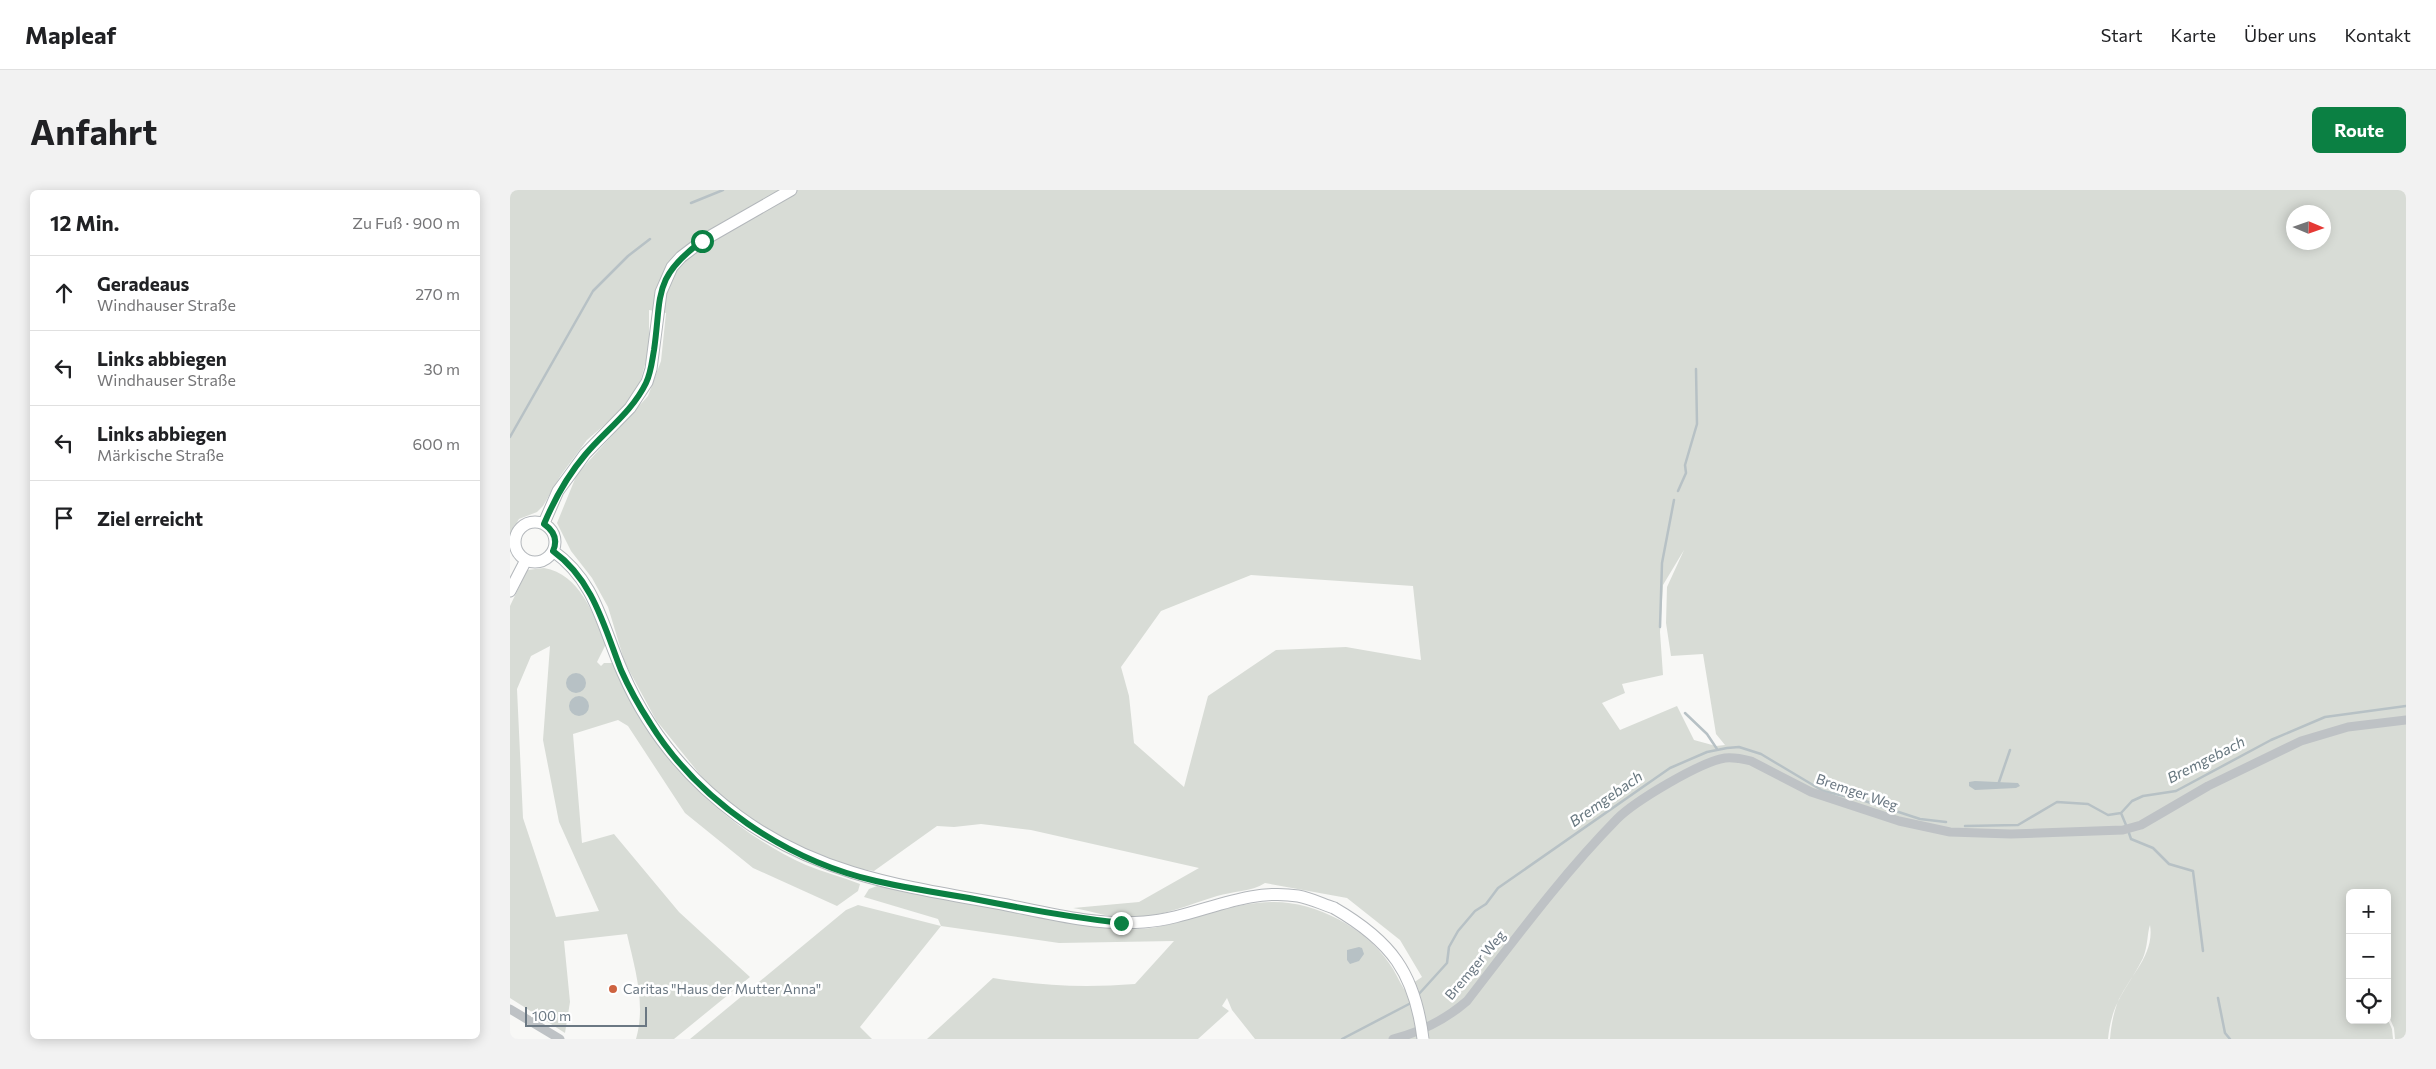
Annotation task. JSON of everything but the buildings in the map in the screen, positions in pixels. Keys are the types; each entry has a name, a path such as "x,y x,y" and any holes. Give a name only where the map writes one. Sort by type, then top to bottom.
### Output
{"main road":[{"path":"544,524 558,491 585,454 630,408 646,382 651,368 661,292 672,267 681,257 702,241 792,190"},
{"path":"531,522 544,524 553,533 555,540 553,551 541,561 526,560 516,549 516,534 525,524 531,522"},
{"path":"553,551 574,569 588,587 622,672 635,698 651,724 680,763 712,796 740,818 773,839 811,859 875,881 1022,908 1121,923 1166,920 1235,899 1261,895 1298,896 1334,908 1363,924 1396,960 1414,996 1424,1039"},
{"path":"510,591 526,560"}],"street":[{"name":"Bremger Weg","path":"1393,1039 1431,1026 1451,1014 1467,1001 1568,874 1618,818 1649,795 1683,775 1724,758 1740,758 1751,761 1811,792 1899,821 1950,832 2011,834 2123,830 2141,825 2208,786 2301,741 2341,729 2406,720"},
{"path":"510,1009 560,1039"}],"shaded area":[{"path":"510,190 2406,190 2406,1039 2395,1039 2391,1021 2391,889 2346,889 2346,1024 2390,1024 2393,1039 2110,1039 2113,1017 2119,1000 2113,1014 2108,1039 1255,1039 1232,1010 1227,998 1222,1006 1229,1011 1198,1039 927,1039 993,978 1064,986 1135,984 1174,941 1059,943 941,926 938,919 864,897 869,889 877,886 1104,927 1127,929 1162,926 1246,904 1266,902 1288,903 1321,911 1353,928 1379,950 1404,989 1422,977 1400,940 1347,898 1265,883 1254,888 1217,896 1164,913 1130,918 1116,917 1073,908 1139,902 1199,868 1031,830 981,824 954,827 937,826 874,871 848,867 776,836 714,792 656,720 625,663 608,607 592,578 571,551 557,523 577,474 648,396 661,361 666,313 649,310 649,350 639,386 624,408 587,440 561,475 543,506 537,512 519,519 510,534","holes":["1684,550 1667,587 1666,623 1671,656 1703,654 1716,734 1725,745 1716,746 1694,740 1677,706 1620,730 1602,703 1625,693 1622,684 1663,675 1660,632 1663,585","1251,575 1413,586 1421,660 1346,647 1276,650 1208,696 1184,787 1134,743 1129,696 1121,667 1161,611","2150,925 2150,936 2145,956 2130,980 2145,954"]},
{"path":"544,568 556,572 567,578 584,597 606,644 597,662 601,666 604,663 613,663 634,708 654,738 671,761 711,802 733,821 781,852 806,865 860,884 858,891 837,906 753,868 685,813 628,726 618,720 573,734 582,843 614,834 679,912 750,977 674,1039 636,1039 639,1026 640,1000 627,934 564,941 570,1002 565,1033 510,998 510,606 527,570","holes":["550,646 543,740 559,822 599,911 556,917 523,818 517,689 531,656"]},
{"path":"576,673 583,676 586,683 583,690 576,693 569,690 566,683 569,676"},
{"path":"579,696 586,699 589,706 586,713 579,716 572,713 569,706 572,699"},
{"path":"1969,782 2018,783 2020,786 2016,788 1975,790 1969,786"},
{"path":"858,905 941,926 860,1027 872,1039 690,1039 846,910"},
{"path":"1362,948 1364,954 1359,961 1350,964 1347,960 1347,950"}],"waterway":[{"path":"691,203 723,190"},
{"path":"510,437 593,291 628,256 650,239"},
{"path":"1678,491 1686,473 1685,465 1697,424 1696,369"},
{"path":"1660,627 1662,563 1674,500"},
{"name":"Bremgebach","path":"1965,826 2018,825 2057,802 2088,804 2108,815 2121,813 2132,801 2143,796 2176,791 2271,740 2325,717 2406,706"},
{"path":"1685,713 1707,734 1717,749"},
{"name":"Bremgebach","path":"1418,995 1447,963 1449,947 1458,931 1475,911 1486,904 1498,888 1670,768 1707,752 1739,747 1761,754 1823,791 1865,801 1920,819 1946,822"},
{"path":"1999,782 2010,750"},
{"path":"2121,813 2126,825"},
{"path":"2129,833 2131,839 2153,848 2169,864 2193,871 2203,951"},
{"path":"2218,998 2225,1033 2230,1039"},
{"name":"Bremgebach","path":"1342,1039 1411,1003"}],"place":[{"name":"Caritas \"Haus der Mutter Anna\"","path":"613,989"}],"route":[{"path":"702,241 681,257 672,267 666,279 658,307 651,368 639,395 620,420 585,454 558,491 544,524 553,533 555,540 553,551 574,569 588,587 622,672 635,698 651,724 680,763 712,796 740,818 773,839 811,859 875,881 1022,908 1121,923"}]}
